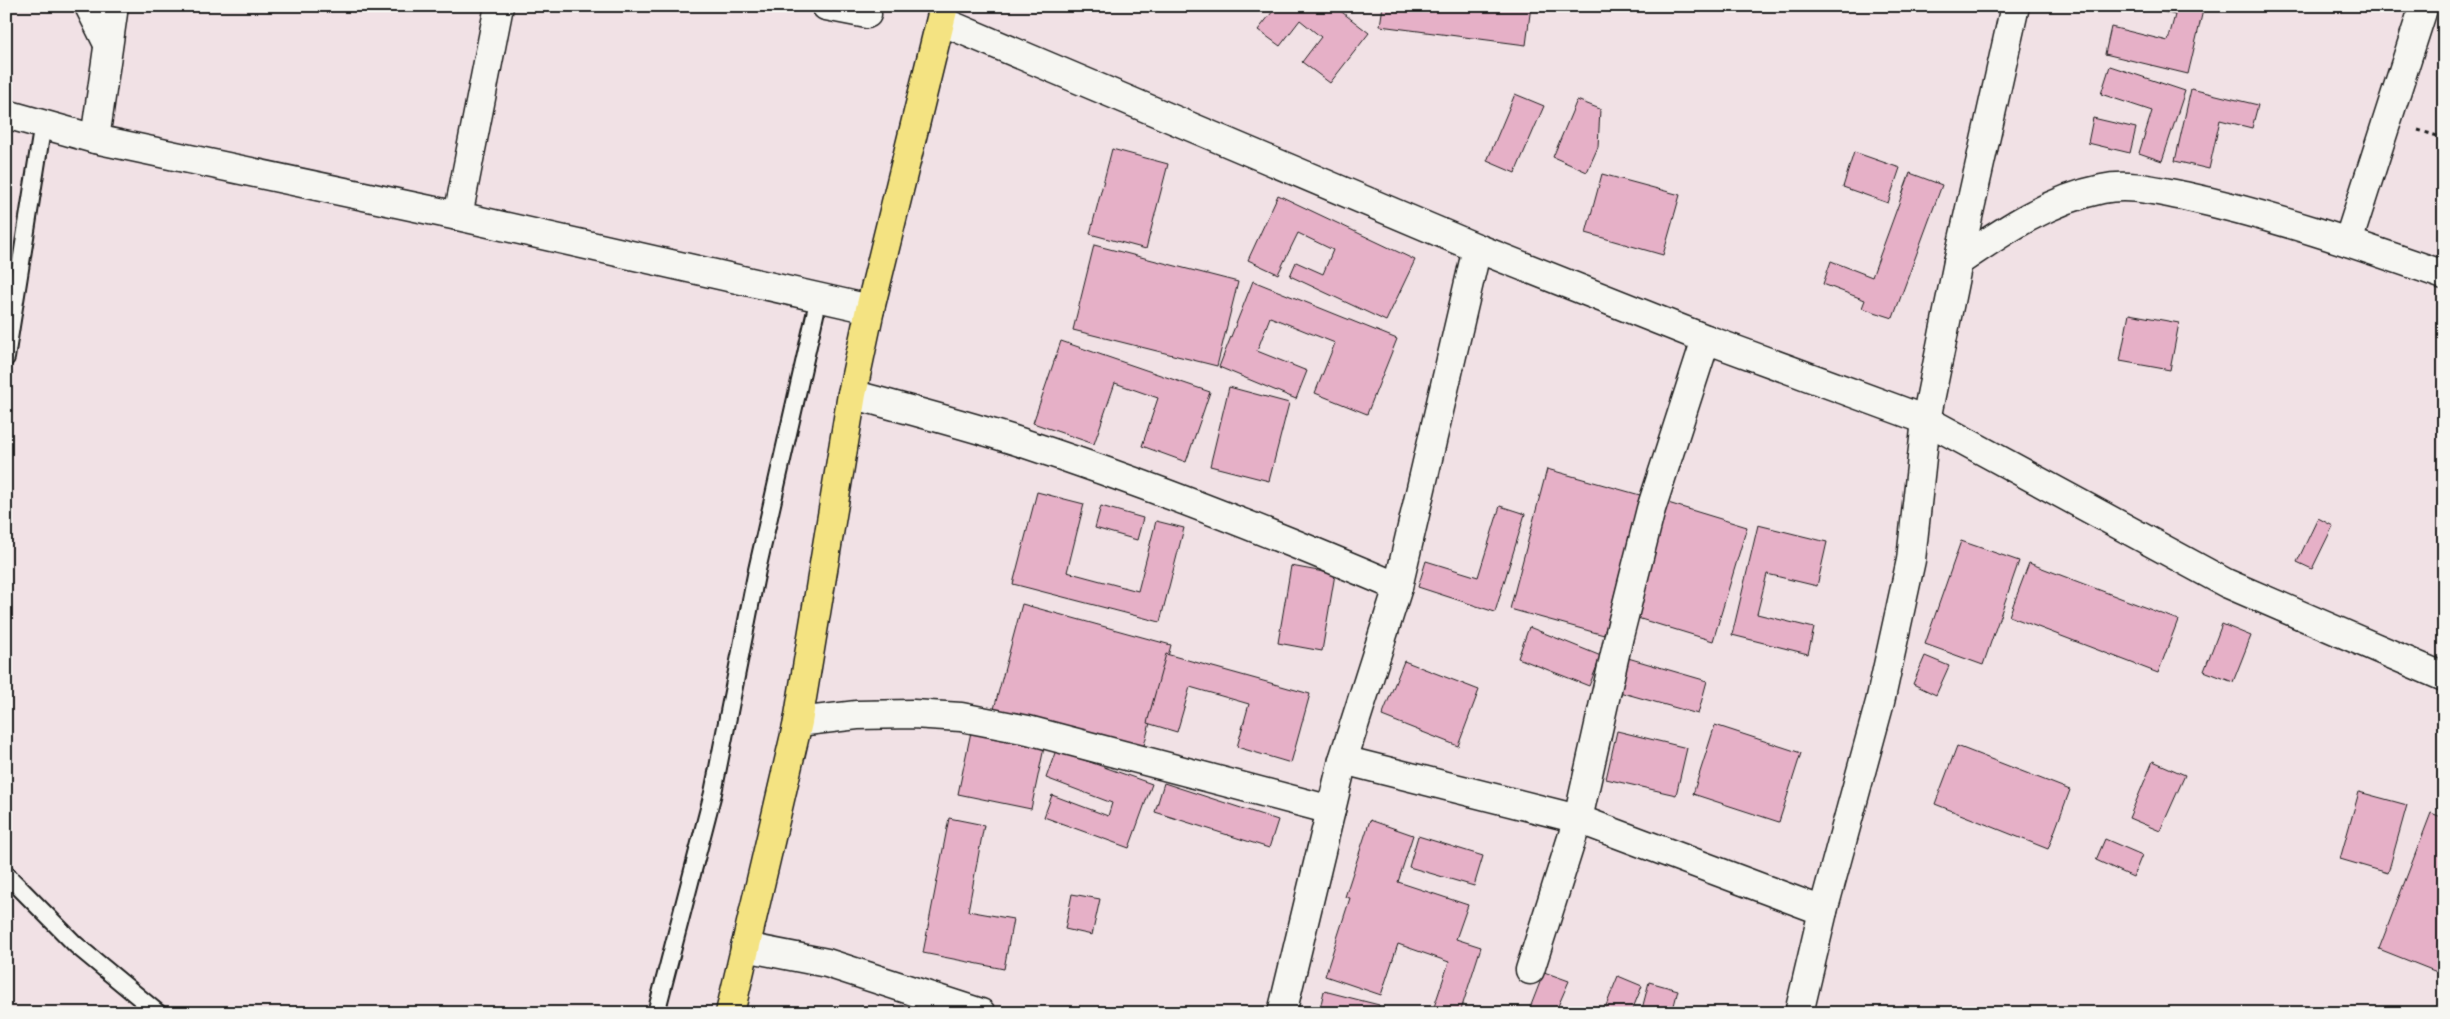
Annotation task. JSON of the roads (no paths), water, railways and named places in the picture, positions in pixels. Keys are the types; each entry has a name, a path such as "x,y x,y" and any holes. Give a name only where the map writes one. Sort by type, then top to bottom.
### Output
{"highway":[{"path":"730,1013 798,722 852,394 870,309 942,14"}],"street":[{"path":"89,6 108,44"},
{"path":"95,139 114,6"},
{"path":"458,216 499,6"},
{"path":"826,6 867,14"},
{"path":"1799,1013 1823,911 1880,702 1911,560 1926,420 1958,262 2015,6"},
{"path":"2348,242 2424,6"},
{"path":"942,14 1477,248 1706,339 1926,420 2226,583 2444,677"},
{"path":"6,114 44,123 95,139 458,216 870,309"},
{"path":"1958,262 2014,224 2069,199 2103,188 2136,186 2210,202 2348,242 2444,275"},
{"path":"1282,1013 1344,760 1398,587 1477,248"},
{"path":"1530,970 1578,819 1617,646 1651,509 1706,339"},
{"path":"852,394 1019,442 1129,480 1260,529 1398,587"},
{"path":"798,722 857,715 914,714 962,717 1028,730 1331,810"},
{"path":"1344,760 1578,819 1823,911"},
{"path":"745,947 827,964 981,1013"}],"lane":[{"path":"6,358 44,123"},
{"path":"656,1013 713,793 757,570 819,297"},
{"path":"6,874 76,945 158,1013"}]}
